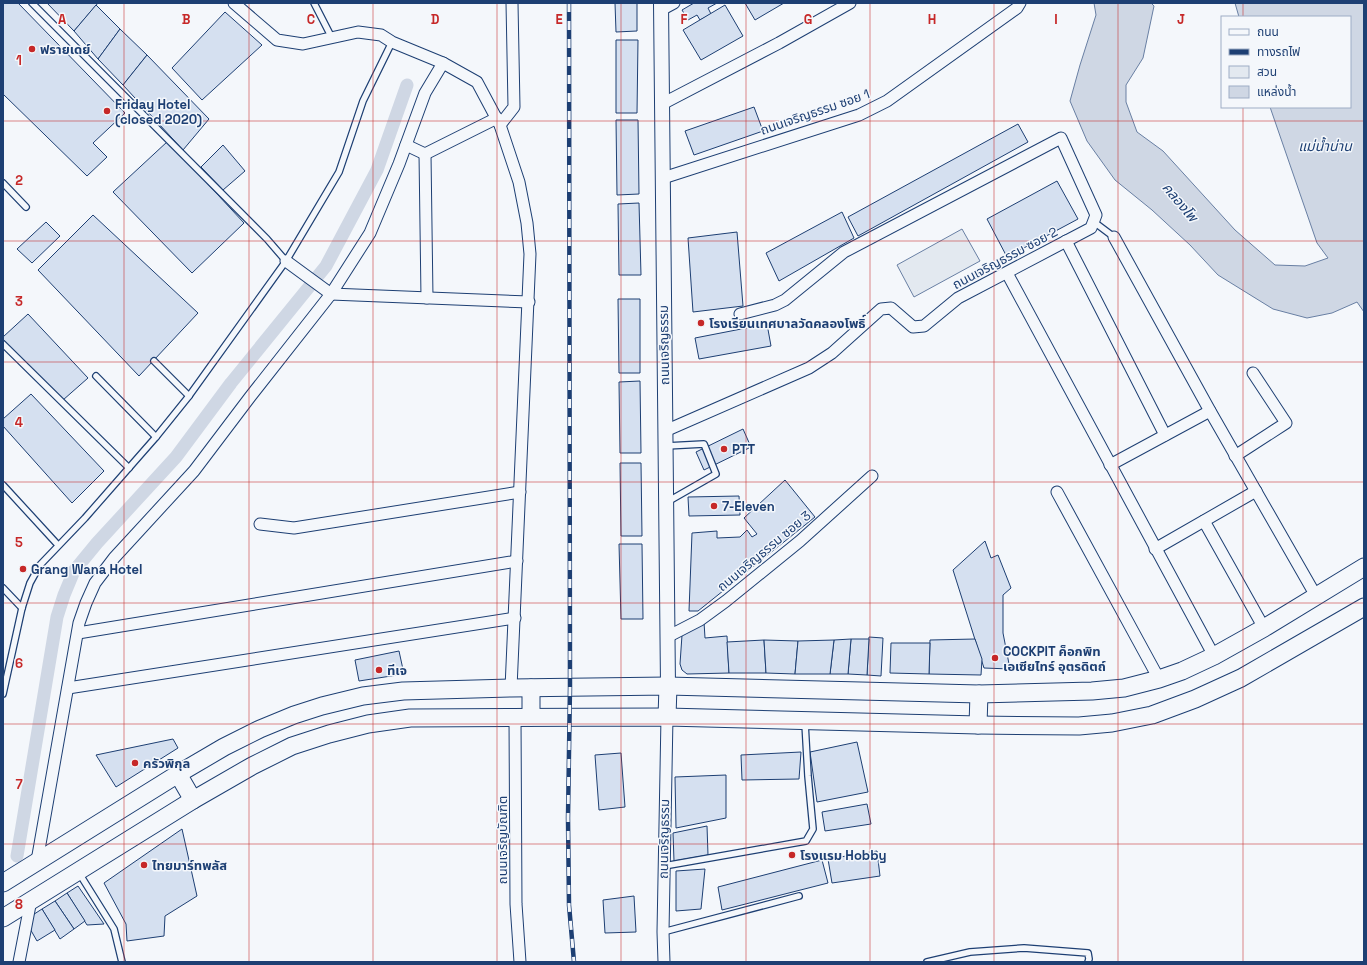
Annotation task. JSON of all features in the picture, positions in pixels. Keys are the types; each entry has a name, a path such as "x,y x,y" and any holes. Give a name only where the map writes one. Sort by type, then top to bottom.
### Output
{"main road":[{"path":"3,883 224,747 260,729 294,715 322,706 363,696 403,691 668,686 979,694 1092,691 1124,688 1159,679 1182,671 1214,656 1264,628 1364,566"},
{"path":"3,918 192,800 252,766 292,746 368,724 410,718 667,716 978,725 1079,726 1112,723 1152,715 1195,699 1241,678 1364,606"},
{"path":"667,716 668,686"},
{"path":"523,718 531,688"},
{"path":"978,725 979,694"},
{"path":"178,774 192,800"}],"street":[{"path":"234,3 277,40 302,44 358,32 381,35 392,42 443,63 477,82 498,122 519,182 527,222 530,254 511,688"},
{"path":"406,145 425,154 498,122 514,107 512,3"},
{"path":"661,7 674,3"},
{"path":"662,104 779,43 850,3"},
{"name":"ถนนเจริญธรรม ซอย 1","path":"663,178 859,114 887,101 1017,8 1020,3"},
{"name":"ถนนเจริญธรรม","path":"661,7 668,686"},
{"path":"37,861 79,623 95,583 114,558 194,471 331,294 370,233 406,145 425,93 443,63"},
{"path":"740,314 775,305 785,300 844,252 1061,138 1096,215 1094,222"},
{"path":"425,154 427,298"},
{"name":"ถนนเจริญธรรม ซอย 2","path":"665,431 809,368 832,353 881,309 891,308 912,327 924,326 958,298 1091,228 1094,222"},
{"path":"1114,237 1235,456 1316,596"},
{"path":"1066,241 1165,435"},
{"path":"286,261 331,294 529,302"},
{"path":"1007,273 1214,656"},
{"path":"1235,456 1286,423 1253,373"},
{"path":"1110,465 1210,411"},
{"name":"ถนนเจริญธรรม ซอย 3","path":"667,637 700,620 726,601 800,541 872,476"},
{"path":"1155,549 1256,491"},
{"path":"260,524 294,528 520,492"},
{"path":"1057,492 1159,679"},
{"path":"1204,521 1264,628"},
{"path":"78,633 517,561"},
{"path":"68,688 515,618"},
{"name":"ถนนเจริญธรรม","path":"664,962 663,932 667,716"},
{"name":"ถนนเจริญบัณฑิต","path":"520,962 516,904 523,718"},
{"path":"19,962 31,900"}],"lane":[{"path":"32,3 286,261"},
{"path":"314,3 332,38"},
{"path":"3,694 22,608 30,583 40,565 85,518 156,438 189,396 286,261 339,172 363,101 392,42"},
{"path":"3,183 26,207"},
{"path":"1094,222 1114,237"},
{"path":"3,344 129,468"},
{"path":"154,361 189,396"},
{"path":"96,376 156,438"},
{"path":"665,446 704,444 716,474 666,503"},
{"path":"3,486 58,545"},
{"path":"3,588 22,608"},
{"path":"664,866 806,841 813,829 805,721"},
{"path":"78,871 114,929 122,962"},
{"path":"663,932 799,896"},
{"path":"927,962 970,952 1024,948 1088,953 1088,962"}],"green space":[{"path":"962,229 980,261 914,297 897,265"}],"water":[{"path":"1094,3 1151,3 1154,6 1143,58 1126,85 1126,102 1137,132 1163,151 1235,230 1275,265 1305,266 1328,258 1317,243 1270,108 1351,108 1351,16 1239,16 1235,3 1364,3 1364,312 1357,302 1332,313 1307,318 1273,309 1218,275 1190,245 1152,210 1115,180 1087,141 1070,101 1096,15"}],"building":[{"path":"3,3 18,3 125,113 93,143 107,157 87,176 3,94"},
{"path":"47,3 98,3 74,31"},
{"path":"615,3 637,3 637,31 616,32"},
{"path":"694,3 717,3 708,8 711,14 700,20 697,15 688,20 682,10"},
{"path":"745,3 784,3 755,20"},
{"path":"96,5 120,29 98,59 74,31"},
{"path":"725,5 743,36 701,60 683,30"},
{"path":"225,12 262,45 202,100 172,68"},
{"path":"120,29 147,55 123,85 98,59"},
{"path":"616,40 638,40 637,113 616,113"},
{"path":"147,55 209,119 183,150 123,85"},
{"path":"754,107 763,131 694,155 685,131"},
{"path":"616,120 638,120 639,194 617,195"},
{"path":"1018,124 1028,142 858,236 848,217"},
{"path":"168,141 244,223 192,273 113,192"},
{"path":"223,145 245,171 223,190 201,167"},
{"path":"1057,181 1078,219 1007,257 987,219"},
{"path":"639,203 641,275 619,275 618,204"},
{"path":"842,212 854,238 779,281 766,253"},
{"path":"93,215 198,313 139,376 38,270"},
{"path":"46,222 60,236 32,263 17,249"},
{"path":"737,232 743,306 693,312 688,238"},
{"path":"618,299 640,299 640,373 619,373"},
{"path":"28,314 88,378 63,400 3,340 3,337"},
{"path":"767,324 771,346 699,359 695,338"},
{"path":"640,381 641,453 620,453 619,382"},
{"path":"31,394 104,471 72,503 3,426 3,419"},
{"name":"PTT","path":"743,429 751,447 704,470 696,452"},
{"path":"620,463 641,463 642,536 621,536"},
{"path":"785,480 815,517 698,611 689,611 692,533 717,531 717,538 740,537 747,530 752,537 757,534 744,518"},
{"name":"7-Eleven","path":"739,496 740,515 689,516 688,497"},
{"path":"985,541 991,558 998,555 1011,588 1003,595 1003,633 1010,669 984,668 953,570"},
{"path":"619,544 642,544 643,619 621,619"},
{"path":"704,622 705,638 727,636 729,673 687,674 682,670 680,664 682,635"},
{"path":"869,637 883,638 881,676 867,675"},
{"path":"851,639 869,639 867,675 848,674"},
{"path":"851,639 848,674 830,674 834,640"},
{"path":"975,639 982,659 981,675 929,674 930,640"},
{"path":"764,640 766,673 729,673 727,642"},
{"path":"764,640 798,641 795,674 766,673"},
{"path":"834,640 830,674 795,674 798,641"},
{"path":"891,643 930,643 929,674 890,673"},
{"path":"399,651 404,674 359,681 355,660"},
{"path":"173,739 178,748 116,787 96,755"},
{"path":"857,742 868,792 817,802 810,752"},
{"path":"801,752 799,779 742,780 741,755"},
{"path":"621,753 625,807 599,810 595,755"},
{"path":"726,775 726,818 676,828 675,777"},
{"path":"867,804 871,824 825,831 822,812"},
{"path":"707,826 708,855 674,861 673,833"},
{"path":"182,829 197,896 165,916 164,936 127,941 126,924 104,883"},
{"path":"877,851 880,876 832,883 828,859"},
{"path":"822,860 828,883 722,910 718,887"},
{"path":"705,869 701,909 676,911 676,871"},
{"path":"78,886 104,924 87,925 67,893"},
{"path":"67,893 85,921 74,929 55,901"},
{"path":"634,896 636,932 605,933 603,900"},
{"path":"55,901 74,929 60,939 42,909"},
{"path":"42,909 55,930 37,941 25,920"}],"waterway":[{"path":"17,856 57,617 74,571 97,543 176,457 231,383 326,266 377,170 407,85"}],"railway":[{"path":"569,3 570,687 568,818 569,905 574,962"}],"place":[{"name":"ฟรายเดย์","path":"32,49"},
{"name":"Friday Hotel (closed 2020)","path":"107,111"},
{"name":"โรงเรียนเทศบาลวัดคลองโพธิ์","path":"701,323"},
{"name":"PTT","path":"724,449"},
{"name":"7-Eleven","path":"714,506"},
{"name":"Grang Wana Hotel","path":"23,569"},
{"name":"COCKPIT ค็อกพิท เอเซียไทร์ อุตรดิตถ์","path":"995,658"},
{"name":"ทีเจ","path":"379,670"},
{"name":"ครัวพิกุล","path":"135,763"},
{"name":"โรงแรม Hobby","path":"792,855"},
{"name":"ไทยมาร์ทพลัส","path":"144,865"}],"water label":[{"name":"แม่น้ำน่าน","path":"1325,146"},
{"name":"คลองโพ","path":"1180,202"}]}
